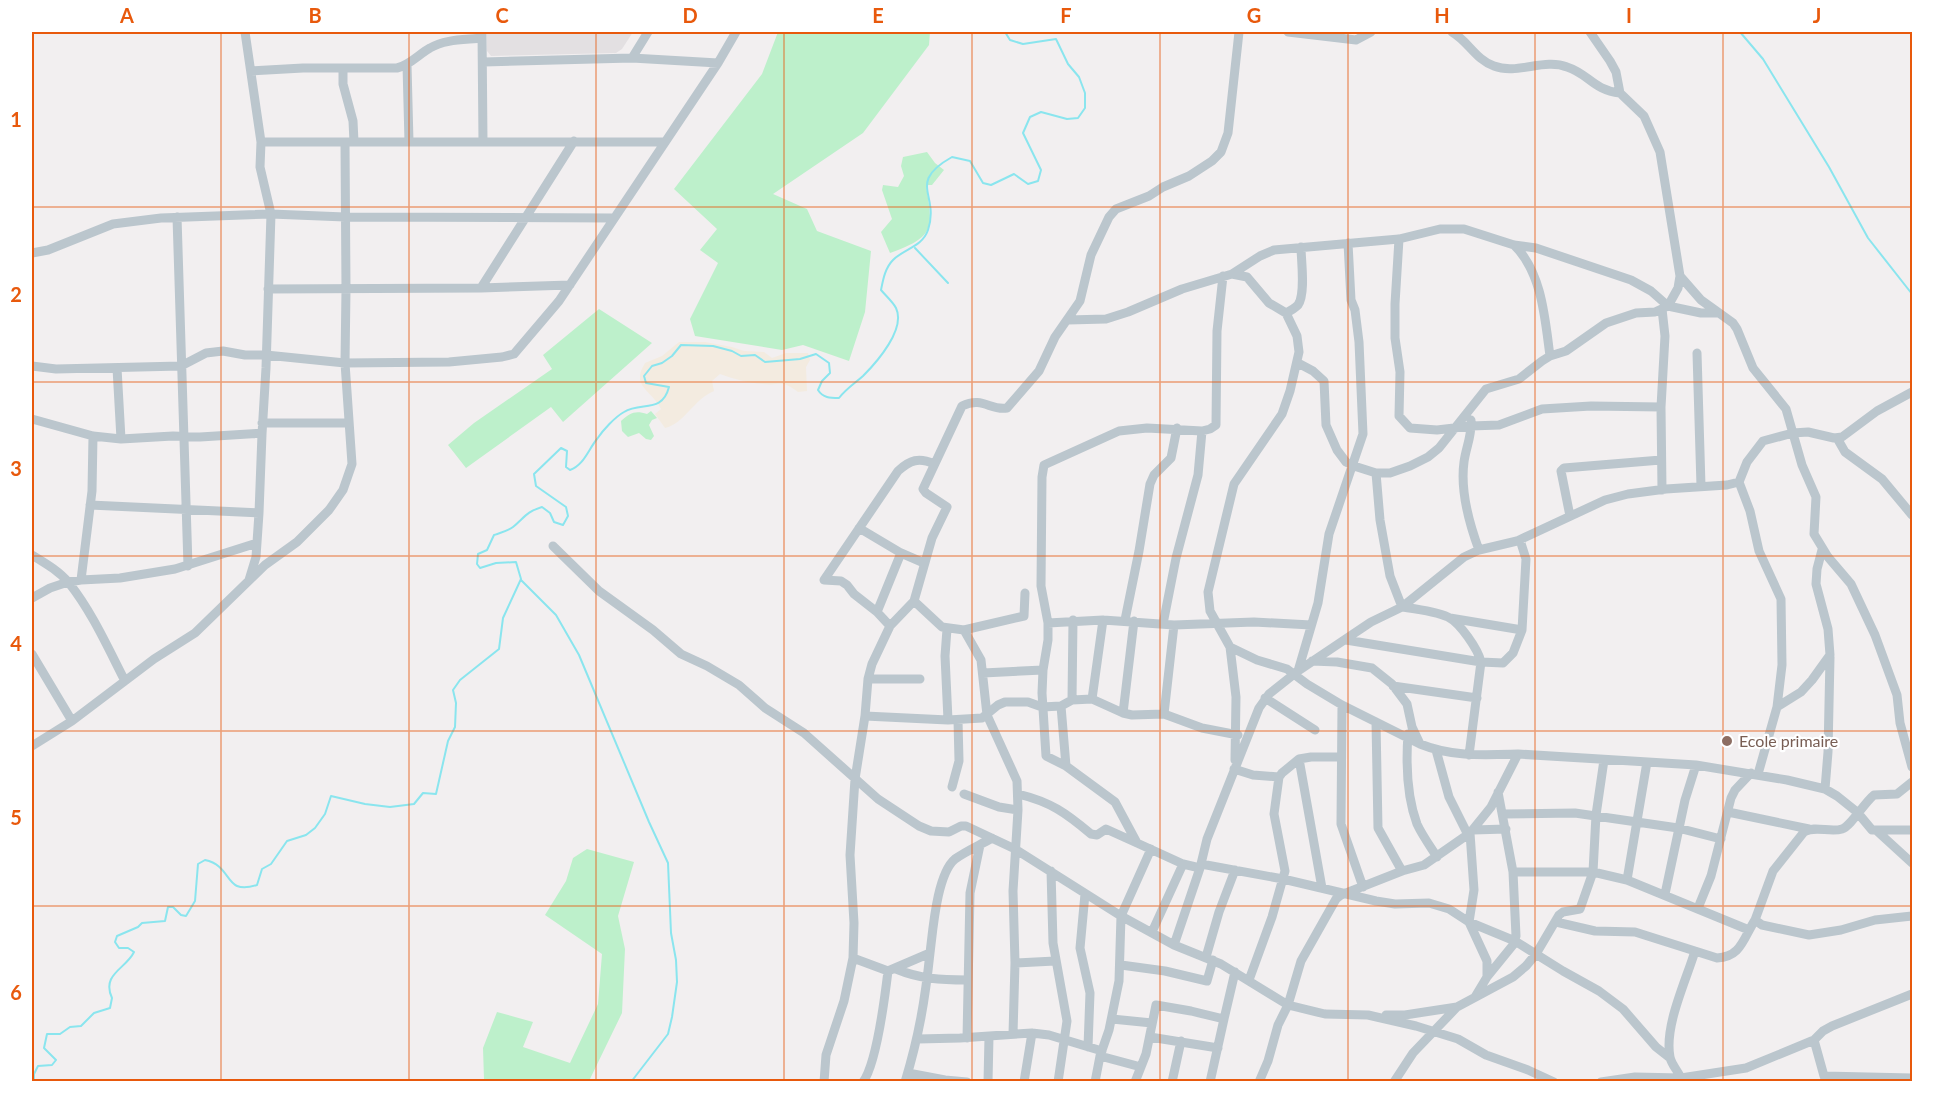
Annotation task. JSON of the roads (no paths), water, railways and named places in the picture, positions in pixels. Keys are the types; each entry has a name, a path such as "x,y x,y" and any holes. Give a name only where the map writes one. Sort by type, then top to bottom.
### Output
{"street":[{"path":"245,32 261,142 260,167 271,213 260,513 256,557 248,583"},
{"path":"633,58 648,32"},
{"path":"32,366 56,369 181,366 214,352 223,351 255,356 266,355 345,363 449,362 510,355 519,350 559,301 718,63 736,32"},
{"path":"824,1082 826,1055 844,1001 853,958 854,924 850,855 855,779 868,679 872,664 890,626 914,601 932,538 948,506 923,489 962,406 983,402 998,409 1007,408 1039,371 1047,351 1080,301 1091,255 1109,217 1116,209 1189,176 1221,152 1228,133 1239,32"},
{"path":"1288,32 1356,40 1371,32"},
{"path":"1452,32 1462,37 1484,62 1508,69 1564,66 1602,90 1620,93 1644,116 1660,152 1680,276 1674,296 1665,307"},
{"path":"1590,32 1616,72 1620,93"},
{"path":"251,71 303,68 397,68 407,65 431,47 482,35 483,142"},
{"path":"484,62 633,58 718,63"},
{"path":"407,65 409,142"},
{"path":"32,746 72,721 154,659 195,633 265,565 297,542 336,502 343,490 352,464 345,363 345,217 349,142 353,121 345,97 343,69"},
{"path":"481,288 574,141"},
{"path":"261,142 664,142"},
{"path":"32,253 48,250 122,221 177,217 271,213 345,217 613,218"},
{"path":"177,217 188,566"},
{"path":"1068,320 1106,319 1128,312 1182,289 1227,275 1267,252 1399,239 1451,228 1464,229 1514,245 1536,248 1631,280 1652,291 1665,307 1661,407 1662,490"},
{"path":"1399,239 1395,304 1395,338 1400,372 1399,416 1410,428 1452,430 1471,426 1499,425 1542,409 1591,406 1661,407"},
{"path":"1296,672 1318,603 1329,534 1354,466 1364,429 1358,330 1351,300 1348,243"},
{"path":"1514,245 1524,254 1537,284 1550,356"},
{"path":"1286,313 1297,306 1300,299 1301,247"},
{"path":"1227,275 1247,277 1269,303 1286,313 1297,336 1298,363 1282,414 1234,484 1208,592 1210,610 1230,647 1236,697 1234,768"},
{"path":"1137,843 1115,802 1066,766 1046,756 1042,670 1048,640 1048,623 1041,586 1042,467 1119,431 1133,428 1177,428 1202,431 1210,429 1217,422 1217,331 1227,275"},
{"path":"1680,276 1701,300 1730,320 1737,329 1753,368 1786,409 1802,465 1816,497 1814,534 1822,550 1851,584 1875,635 1897,695 1900,723 1912,767"},
{"path":"268,289 346,290 570,285"},
{"path":"1298,363 1313,371 1324,381 1326,428 1346,462 1376,473 1390,473 1428,457 1439,448 1486,389 1519,379 1550,356 1566,351 1606,324 1636,313 1665,307 1701,313 1719,313"},
{"path":"1697,353 1701,486"},
{"path":"117,368 121,439"},
{"path":"1698,908 1711,876 1735,790 1755,774 1776,707 1782,665 1781,599 1759,551 1750,511 1740,482 1748,462 1763,441 1793,433 1808,432 1837,438 1877,411 1912,392"},
{"path":"1470,410 1470,442 1464,463 1464,490 1468,515 1479,550"},
{"path":"32,419 93,436 121,439 185,437 262,428 349,423"},
{"path":"1123,713 1129,620 1150,484 1154,475 1171,458 1177,428"},
{"path":"1163,624 1176,558 1198,475 1202,431"},
{"path":"81,579 90,505 93,436"},
{"path":"1837,438 1845,452 1882,479 1912,515"},
{"path":"890,626 842,581 824,579 898,471 904,465 920,459 934,464"},
{"path":"1570,516 1561,471 1564,468 1661,460"},
{"path":"1376,473 1380,520 1390,576 1402,608"},
{"path":"1174,945 1201,866 1207,839 1246,738 1265,698 1296,672 1371,622 1402,608 1464,558 1479,550 1520,540 1605,500 1628,494 1740,482"},
{"path":"90,505 260,513"},
{"path":"859,528 901,553 924,563"},
{"path":"1346,640 1481,662 1503,663 1513,653 1522,630 1526,558 1520,540"},
{"path":"32,598 50,588 68,582 81,579 120,578 188,566 257,543"},
{"path":"553,546 599,591 681,654 739,685 765,708 804,733 878,799 919,826 944,833 966,826 992,838 1015,849 1085,894 1174,945 1234,972 1288,1005 1325,1014 1405,1015 1456,1007 1512,977 1526,966 1563,912 1580,909 1593,872 1596,815 1604,760"},
{"path":"1822,550 1816,584 1830,639 1825,789"},
{"path":"877,612 901,553"},
{"path":"32,555 53,568 68,582 95,622 125,681"},
{"path":"914,601 947,629 964,630 1024,616 1025,593"},
{"path":"1402,608 1522,630"},
{"path":"1450,618 1476,645 1481,662 1469,755"},
{"path":"1048,623 1073,620 1129,620 1174,625 1254,622 1311,625"},
{"path":"1072,700 1073,620"},
{"path":"1092,699 1104,620"},
{"path":"1164,714 1174,625"},
{"path":"947,629 945,656 959,761 952,787"},
{"path":"964,630 981,660 987,715 1017,781 1018,810 1013,891 1015,963 1013,1034"},
{"path":"1230,647 1257,660 1296,672 1307,684 1342,705 1436,750 1469,755 1518,754 1696,765 1755,774 1825,789 1857,812 1872,830 1912,830"},
{"path":"32,654 72,721"},
{"path":"1776,707 1801,692 1830,655"},
{"path":"1312,661 1337,662 1372,668 1393,686 1407,704 1420,744"},
{"path":"983,673 1042,670"},
{"path":"868,679 920,679"},
{"path":"1393,686 1477,698"},
{"path":"1265,698 1315,730"},
{"path":"865,716 953,720 982,718 1005,702 1028,702 1042,707 1061,706 1072,700 1092,699 1123,713 1164,714 1202,728 1246,738"},
{"path":"1342,705 1341,824 1364,887"},
{"path":"1061,706 1066,766"},
{"path":"1410,717 1408,771 1413,813 1437,857"},
{"path":"1376,722 1379,831 1402,871"},
{"path":"1436,750 1449,797 1470,833 1474,890 1470,922 1487,961 1487,977"},
{"path":"1259,1082 1268,1061 1278,1025 1288,1005 1301,961 1327,912 1341,895 1402,871 1424,865 1470,833 1491,807 1518,754"},
{"path":"1249,980 1270,923 1285,871 1274,814 1280,777 1299,759 1341,757"},
{"path":"1299,759 1322,888"},
{"path":"1628,880 1647,762"},
{"path":"1665,894 1678,828 1696,765"},
{"path":"1234,768 1253,775 1280,777"},
{"path":"1728,812 1809,829 1839,831 1845,828 1874,795 1897,794 1912,782"},
{"path":"1475,997 1487,977 1515,941 1513,872 1498,792"},
{"path":"964,794 999,807 1018,810"},
{"path":"1018,794 1039,799 1064,812 1091,834 1097,835 1106,829 1183,864 1283,879 1341,895 1395,904 1429,903 1449,909 1470,922 1515,941 1599,991 1623,1009 1656,1047 1670,1058 1681,1077"},
{"path":"1503,814 1556,812 1596,815 1678,828 1721,839"},
{"path":"1470,833 1506,829"},
{"path":"1556,922 1595,931 1635,932 1717,958 1730,957 1737,952 1755,920 1773,871 1809,829"},
{"path":"1877,831 1912,863"},
{"path":"967,1082 907,1077 918,1039 939,896 945,875 955,860 992,838"},
{"path":"967,1038 970,893 980,845"},
{"path":"1095,1082 1112,1019 1121,965 1121,915 1151,849"},
{"path":"1152,932 1183,864"},
{"path":"1121,965 1165,971 1207,981 1219,912 1235,870"},
{"path":"1051,871 1051,923 1055,961 1067,1021 1058,1082"},
{"path":"1513,872 1593,872 1628,880 1749,930"},
{"path":"1085,894 1080,948 1090,993 1088,1047"},
{"path":"1755,920 1762,925 1809,935 1841,930 1875,920 1912,916"},
{"path":"1670,1058 1672,1026 1695,951"},
{"path":"892,970 930,953"},
{"path":"853,958 915,977 967,980"},
{"path":"1015,963 1055,961"},
{"path":"863,1082 868,1074 892,970"},
{"path":"1210,1082 1234,972"},
{"path":"1601,1082 1635,1077 1681,1077 1746,1068 1814,1040 1823,1030 1912,994"},
{"path":"1136,1082 1150,1037 1155,1007 1158,1005 1224,1019"},
{"path":"1394,1082 1413,1053 1456,1007"},
{"path":"1368,1015 1458,1039 1486,1056 1528,1070 1554,1082"},
{"path":"1112,1019 1152,1023"},
{"path":"918,1039 1013,1034 1049,1035 1141,1067"},
{"path":"1024,1082 1032,1034"},
{"path":"987,1082 989,1037"},
{"path":"1150,1037 1218,1048"},
{"path":"1814,1040 1825,1079 1912,1078"},
{"path":"1172,1082 1181,1041"}],"waterway":[{"path":"34,1082 34,1074 38,1066 52,1065 56,1060 44,1048 47,1034 60,1034 70,1027 81,1026 94,1013 110,1008 112,998 109,990 112,977 134,952 128,948 119,948 115,942 117,936 142,923 165,921 168,907 173,907 181,915 186,916 195,901 198,864 205,860 214,863 221,868 233,884 239,887 257,885 262,869 271,864 287,841 306,835 315,828 325,814 331,796 390,807 414,804 423,793 436,794 448,741 455,727 456,703 453,690 460,680 499,649 503,618 521,579 516,562 496,563 480,568 477,564 478,554 487,550 494,535 511,528 529,513 542,507 550,513 554,522 563,525 568,516 566,507 536,486 534,474 561,448 567,451 566,467 570,470 575,468 602,432 617,417 631,409 650,406 661,401 669,387 646,383 644,376 652,366 672,356 681,345 713,346 741,356 755,355 765,362 800,359 816,354 829,363 830,373 822,381 818,390 830,398 839,398 869,370 888,345 897,326 896,308 881,290 886,270 898,256 922,240 928,230 931,218 927,182 931,174 938,166 952,157 970,161 983,183 991,185 1014,174 1028,184 1038,181 1041,170 1023,133 1030,117 1041,112 1067,119 1078,118 1085,108 1085,93 1079,77 1068,64 1056,39 1023,44 1010,40 1005,32"},
{"path":"1740,32 1763,59 1829,167 1868,238 1912,294"},
{"path":"915,248 948,283"},
{"path":"521,580 556,615 579,655 668,863 671,933 677,982 672,1017 668,1034 631,1082"}],"place":[{"name":"Ecole primaire","path":"1727,741"}]}
